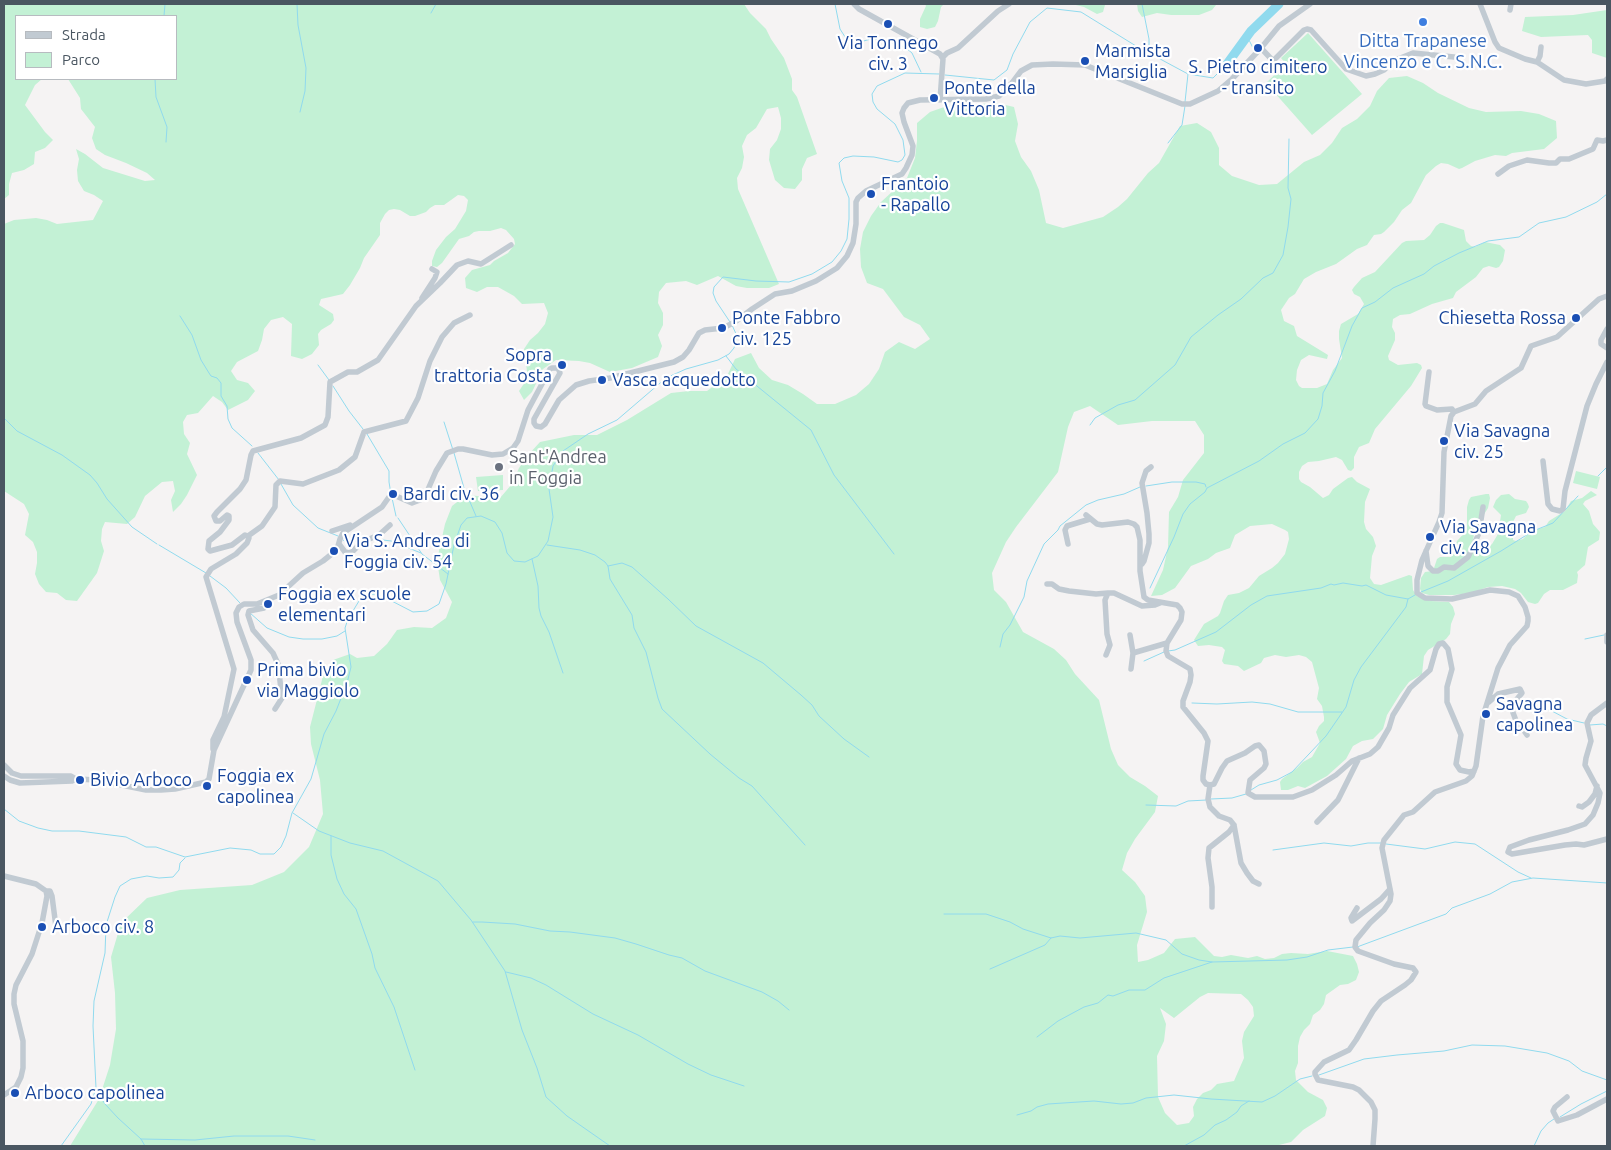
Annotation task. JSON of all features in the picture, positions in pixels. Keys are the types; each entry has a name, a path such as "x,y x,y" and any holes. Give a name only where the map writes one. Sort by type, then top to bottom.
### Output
{"street":[{"path":"854,4 859,9 943,57"},
{"path":"940,100 943,57 947,52 958,48 998,11 1009,4"},
{"path":"4,766 12,773 21,776 71,776 76,779 105,782 146,790 161,790 208,781 214,750 252,670 251,660 237,622 236,613 239,607 244,604 257,604 268,601 280,595 303,573 323,561 336,550 343,533 382,507 392,496 412,503 420,500 426,494 444,457 452,451 463,449 492,455 503,454 513,448 518,441 528,410 550,369 558,368 560,373 534,419 534,424 541,427 545,424 559,400 576,385 674,362 683,358 699,333 705,330 723,328 735,322 762,301 775,294 792,291 816,281 837,268 847,256 853,243 856,224 856,202 858,198 866,191 902,174 912,155 913,146 902,113 908,103 915,100 986,99 999,96 1021,71 1032,65 1053,64 1085,66 1182,104 1190,104 1218,90 1232,79 1284,21 1310,4"},
{"path":"1480,4 1494,42 1499,48 1537,62 1564,80 1586,84 1607,79"},
{"path":"1261,48 1274,62 1304,30 1311,30 1346,69 1366,76 1384,70 1393,62 1413,53 1454,57"},
{"path":"1537,62 1541,47"},
{"path":"1498,174 1510,166 1527,160 1556,163 1560,159 1570,159 1593,149 1597,140 1607,140"},
{"path":"420,302 457,265 468,261 481,264 511,245"},
{"path":"432,269 437,272 436,278 378,360 367,367 356,372 348,372 330,382 328,417 325,426 301,438 253,451 246,480 214,516 216,521 220,521 227,515 229,520 220,532 209,541 208,549 210,551 220,549 232,544 262,526 275,507 276,485 280,481 304,484 339,470 355,457 364,432 406,421 418,398 430,361 442,337 454,323 470,315"},
{"path":"1373,1146 1376,1119 1375,1110 1371,1102 1359,1090 1353,1087 1318,1080 1315,1074 1324,1062 1348,1050 1381,1001 1411,980 1416,972 1413,968 1394,964 1358,951 1356,947 1356,940 1390,901 1390,889 1382,848 1384,840 1404,815 1413,812 1435,792 1466,781 1472,776 1476,766 1483,716 1487,702 1504,656 1510,645 1527,626 1528,617 1525,607 1518,596 1509,592 1498,590 1452,599 1431,599 1417,593 1417,580 1426,549 1441,519 1444,452 1451,416 1454,412 1475,404 1486,391 1521,368 1531,346 1557,337 1599,299 1607,296"},
{"path":"1607,329 1601,340 1602,344 1607,348"},
{"path":"1543,461 1548,504 1552,509 1560,511 1563,509 1564,491 1587,406 1607,362"},
{"path":"1428,372 1426,406 1437,410 1451,409 1454,412"},
{"path":"1141,565 1149,543 1142,483 1146,471 1151,467"},
{"path":"1426,549 1427,562 1433,571 1438,571 1444,567 1454,568 1468,557 1472,550 1479,532 1483,507"},
{"path":"1068,544 1065,530 1067,526 1088,517 1102,525 1128,522 1137,527 1140,540 1144,597 1148,600 1176,605 1182,612 1181,620 1166,648 1168,656 1190,669 1190,682 1183,701 1183,707 1204,733 1208,741 1202,776 1204,782 1210,785"},
{"path":"332,531 355,525"},
{"path":"339,544 345,552 349,553 362,542 379,534 390,525"},
{"path":"214,750 213,740 224,717 234,669 206,577 211,569 236,554 247,543 248,536"},
{"path":"1047,584 1052,584 1059,589 1068,591 1096,594 1114,593 1142,606 1155,605 1162,602"},
{"path":"1106,655 1110,645 1107,634 1106,600 1108,593"},
{"path":"268,601 264,608 250,611 248,615 254,630 273,652 278,664 282,698 275,709"},
{"path":"1130,635 1133,653 1132,669"},
{"path":"1607,635 1607,642"},
{"path":"1133,653 1167,643"},
{"path":"1210,785 1214,784 1227,761 1257,745 1262,746 1266,764 1250,780 1248,793 1255,797 1298,796 1312,790 1336,775 1352,761 1370,754 1378,747 1393,714 1410,688 1430,670 1436,650 1439,644 1443,643 1448,649 1452,669 1447,687 1447,702 1461,734 1456,764 1460,770 1474,771"},
{"path":"1487,702 1490,702 1495,695 1520,689 1522,693 1512,710 1518,726 1527,735"},
{"path":"1607,703 1591,715 1587,724 1591,741 1585,765 1600,793 1593,815 1585,824 1529,840 1510,847 1508,852 1512,854 1558,846 1584,845 1607,839"},
{"path":"1317,822 1338,800 1359,758"},
{"path":"4,776 20,783 72,781 76,779"},
{"path":"1210,785 1208,799 1210,807 1220,816 1230,820 1234,825 1241,863 1246,873 1253,881 1259,884"},
{"path":"1579,806 1582,807 1589,802 1595,794 1597,786"},
{"path":"1212,907 1212,887 1208,858 1209,848 1229,832 1234,825"},
{"path":"4,876 36,884 50,892 56,927"},
{"path":"1357,908 1351,918 1352,921 1382,899 1390,889"},
{"path":"4,1095 16,1087 21,1076 24,1050 14,1004 14,994 16,985 32,954 42,923 47,896 46,891"},
{"path":"40,910 42,923"},
{"path":"1567,1097 1553,1111 1558,1121 1577,1115 1607,1099"}],"green space":[{"path":"4,4 744,4 766,29 784,58 792,79 792,90 797,97 817,154 807,158 802,169 802,180 795,189 784,188 775,180 769,160 770,149 777,140 781,129 778,107 767,109 756,128 747,135 742,146 744,157 742,168 737,178 738,189 779,284 769,288 747,288 736,286 718,276 697,285 686,281 666,283 659,292 658,303 663,313 663,325 658,335 662,346 658,357 632,368 610,372 590,363 556,360 543,369 532,392 524,400 519,391 525,382 527,371 524,349 545,324 548,313 544,303 522,304 514,296 498,287 487,287 477,292 466,288 465,278 472,270 490,265 508,253 515,244 514,239 506,230 501,228 474,232 469,236 459,239 442,263 437,267 432,266 436,250 455,229 466,211 468,200 464,196 458,195 444,205 435,205 426,212 415,216 410,216 400,210 389,210 380,223 380,235 364,258 350,285 343,294 321,299 319,305 333,314 334,320 318,334 319,345 312,354 302,359 291,356 292,324 283,317 271,320 264,329 258,351 237,362 231,371 237,380 248,383 255,391 248,400 228,410 222,402 213,396 198,413 187,415 183,422 184,434 190,443 187,454 197,475 187,495 173,512 171,500 175,491 173,481 162,482 145,496 135,517 127,524 105,522 101,541 104,551 97,573 77,601 66,600 57,593 46,592 39,584 35,574 37,552 33,542 25,535 29,514 24,504 4,491 4,224 14,220 36,218 57,224 93,220 103,201 84,191 78,181 79,159 76,149 103,168 145,181 155,180 147,173 105,155 96,149 92,138 95,127 81,109 80,98 69,80 178,80 178,15 15,15 15,80 41,80 35,85 25,105 53,140 45,148 35,152 34,164 24,170 12,173 9,195 4,199"},
{"path":"925,4 944,4 941,7 935,27 927,29 920,27 920,19 926,6"},
{"path":"1072,4 1105,5 1103,12 1097,14 1084,7"},
{"path":"1137,4 1216,5 1212,10 1199,15 1157,13 1142,17 1138,11"},
{"path":"1607,10 1607,58 1592,53 1592,40 1588,35 1541,37 1522,31 1525,17 1573,15"},
{"path":"1308,33 1362,94 1312,135 1266,83 1286,64 1281,58"},
{"path":"1407,76 1469,108 1486,112 1521,111 1539,114 1556,121 1557,138 1544,149 1512,153 1506,156 1495,155 1475,161 1459,169 1441,163 1436,166 1426,175 1411,203 1402,210 1384,232 1374,235 1367,245 1357,249 1336,264 1304,279 1295,294 1289,298 1281,310 1284,321 1294,326 1297,336 1328,355 1327,359 1309,355 1301,360 1297,370 1296,380 1299,386 1302,388 1317,388 1327,384 1333,370 1342,358 1339,339 1341,324 1358,314 1364,304 1360,297 1354,294 1352,290 1362,278 1375,272 1402,243 1424,240 1436,226 1443,223 1464,230 1466,241 1471,246 1475,247 1485,242 1500,245 1505,250 1503,261 1499,267 1489,266 1483,268 1476,277 1456,292 1453,298 1393,319 1392,327 1395,333 1395,340 1388,356 1389,360 1398,365 1417,363 1422,368 1411,386 1375,429 1369,443 1359,447 1354,457 1354,468 1351,471 1348,470 1342,460 1336,457 1308,462 1302,466 1299,472 1301,482 1323,498 1348,478 1352,477 1370,489 1365,502 1364,522 1376,546 1372,556 1370,578 1374,584 1381,585 1409,575 1412,576 1413,590 1417,596 1431,601 1449,602 1453,607 1455,614 1450,634 1446,639 1428,650 1424,656 1422,674 1409,682 1400,694 1387,715 1383,729 1373,739 1362,741 1353,746 1346,759 1327,776 1305,788 1298,786 1288,790 1281,790 1280,782 1282,779 1312,757 1320,743 1316,732 1324,721 1324,717 1322,706 1317,699 1319,688 1312,662 1306,657 1299,655 1286,657 1275,655 1264,658 1261,663 1244,671 1238,666 1224,664 1222,661 1225,650 1222,647 1198,646 1194,640 1204,624 1218,616 1228,595 1239,593 1249,588 1259,576 1278,563 1285,554 1289,539 1288,532 1285,530 1272,524 1250,526 1235,535 1230,548 1191,566 1175,588 1162,595 1151,596 1163,570 1168,547 1169,512 1178,497 1183,480 1204,453 1204,435 1195,421 1152,421 1118,425 1090,406 1074,412 1068,427 1058,472 1006,542 992,573 994,590 1006,602 1023,632 1054,649 1066,660 1075,674 1099,700 1111,749 1118,765 1130,777 1158,796 1155,812 1127,853 1122,870 1135,882 1145,896 1147,912 1137,945 1138,962 1164,953 1175,939 1195,937 1214,956 1222,957 1231,955 1248,958 1257,956 1265,959 1274,958 1282,954 1308,954 1327,951 1353,956 1359,972 1356,980 1340,985 1326,995 1324,1004 1313,1015 1310,1024 1300,1037 1298,1046 1298,1063 1295,1071 1296,1080 1308,1092 1323,1100 1327,1108 1325,1116 1303,1130 1291,1142 1275,1146 70,1146 99,1099 110,1065 116,1029 111,957 121,923 147,898 180,890 252,885 284,872 309,847 323,814 320,780 311,744 310,727 323,676 333,660 350,654 357,658 374,656 387,644 397,630 414,627 432,628 446,618 452,602 440,580 437,560 445,524 452,506 466,495 500,498 512,484 519,468 529,454 540,442 574,435 597,435 627,420 671,393 707,391 727,376 735,359 751,353 759,368 772,380 788,385 817,404 835,404 856,395 869,384 879,369 885,352 899,342 915,349 930,339 920,325 904,317 883,289 867,283 861,267 860,249 863,232 871,216 881,202 907,178 915,158 917,123 930,112 947,106 997,103 1014,107 1018,124 1015,141 1021,157 1031,171 1039,190 1046,223 1063,228 1103,217 1118,207 1159,163 1180,126 1197,123 1211,132 1219,148 1219,165 1232,176 1259,185 1277,184 1304,162 1320,155 1332,143 1342,128 1357,119 1370,106 1377,91 1389,78","holes":["1208,993 1241,994 1253,1007 1254,1016 1244,1032 1242,1041 1244,1058 1234,1081 1217,1084 1211,1090 1203,1093 1193,1107 1194,1116 1189,1123 1177,1125 1165,1113 1158,1097 1157,1056 1164,1041 1166,1024 1160,1008 1174,1018 1200,997"]},
{"path":"1576,471 1600,477 1597,489 1573,483"},
{"path":"503,475 503,490 478,491 476,477"},
{"path":"1591,491 1597,495 1583,504 1589,511 1593,524 1600,532 1599,540 1588,547 1585,565 1577,572 1577,583 1563,590 1550,590 1535,604 1528,602 1515,589 1502,586 1488,587 1471,593 1454,595 1429,595 1422,593 1420,589 1421,578 1425,572 1433,571 1437,559 1440,557 1451,557 1456,551 1457,541 1467,530 1467,507 1471,497 1489,494 1490,498 1488,508 1473,532 1472,545 1479,553 1492,544 1498,534 1501,515 1493,507 1501,495 1509,494 1515,499 1526,501 1529,507 1526,513 1516,516 1513,522 1513,540 1516,541 1523,539 1531,531 1545,527 1549,521 1565,511 1571,501 1582,498"}],"waterway":[{"path":"164,15 165,4"},
{"path":"297,4 298,25 306,68 305,91 300,112"},
{"path":"431,13 436,4"},
{"path":"835,4 840,29 847,40 856,43 871,39 883,40 906,48 912,53 921,72"},
{"path":"1142,4 1149,39 1149,52"},
{"path":"1227,64 1251,31 1279,4"},
{"path":"945,75 994,80 1007,70 1013,54 1030,22 1047,8 1081,12 1136,46 1188,74 1213,78 1227,64"},
{"path":"1247,36 1254,50"},
{"path":"730,322 713,293 714,287 723,277 789,282 812,274 832,262 841,251 847,239 849,219 849,198 842,181 839,163 844,158 853,156 874,157 898,162 902,160 905,155 903,140 895,124 877,109 873,102 872,94 877,86 905,73 939,74"},
{"path":"1185,102 1188,74"},
{"path":"155,80 156,97 167,127 166,142"},
{"path":"1168,143 1182,125 1185,106"},
{"path":"1090,425 1095,418 1118,405 1135,400 1175,365 1191,337 1241,299 1263,278 1273,273 1283,255 1288,227 1291,199 1288,188 1289,139"},
{"path":"1150,588 1183,514 1190,504 1205,492 1207,488 1259,461 1283,444 1305,433 1318,419 1323,393 1335,371 1352,326 1362,308 1375,302 1393,288 1424,274 1434,266 1459,253 1488,241 1519,237 1539,223 1566,217 1597,202 1607,194"},
{"path":"180,316 192,335 201,360 211,376 217,378 221,383 221,396 227,406 228,419 232,428 252,446"},
{"path":"4,809 19,821 38,828 52,831 79,831 126,837 146,847 156,847 185,857 230,848 251,850 260,854 274,854 281,847 292,813 311,779 324,734 347,683 351,667 345,628 359,601 367,595 375,594 413,612 427,611 439,604 446,584 454,545 461,525 467,518 481,516 495,522 502,533 507,553 514,561 525,562 538,556 548,541 553,517 549,489 553,466 563,451 588,434 617,420 666,378 686,369 718,360 729,354 734,348 737,336 732,325"},
{"path":"726,356 736,369 811,430 834,475 894,554"},
{"path":"318,365 329,380"},
{"path":"333,386 363,429"},
{"path":"4,418 17,431 62,455 90,475 107,499 132,527 157,544"},
{"path":"444,422 453,450"},
{"path":"367,434 389,471 391,494"},
{"path":"258,453 279,480"},
{"path":"454,453 464,488 476,516"},
{"path":"1598,476 1607,467"},
{"path":"1146,486 1172,482 1196,482 1205,484 1206,487"},
{"path":"281,484 293,505 318,528 338,536"},
{"path":"1000,647 1003,634 1010,625 1024,597 1027,581 1044,544 1060,526 1086,505 1124,494 1140,487"},
{"path":"1421,592 1448,581 1533,531 1553,523 1578,496"},
{"path":"392,498 396,516"},
{"path":"398,518 422,554 448,574"},
{"path":"375,539 391,541 421,553"},
{"path":"343,540 361,540"},
{"path":"159,545 206,573"},
{"path":"547,545 580,550 595,555 605,562 608,566 610,579 632,615 634,628 646,652 662,709 710,754 739,778 752,786 805,845"},
{"path":"532,559 538,586 541,616 549,632 563,673"},
{"path":"608,566 622,563 632,567 696,626 763,663 812,705 819,716 844,739 869,757"},
{"path":"210,576 226,588 240,603"},
{"path":"1168,651 1175,650 1216,632 1251,605 1267,596 1343,583 1366,585 1386,595 1408,599 1415,595"},
{"path":"1251,790 1292,772 1326,736 1346,707 1354,680 1361,667 1406,607 1408,599"},
{"path":"250,613 267,628 289,637 322,639 337,636 345,631"},
{"path":"1585,639 1604,635"},
{"path":"1144,661 1164,652"},
{"path":"1192,703 1252,702 1270,704 1298,712 1342,712"},
{"path":"1533,709 1550,710 1567,719 1584,723"},
{"path":"1590,725 1603,724 1607,726"},
{"path":"1211,799 1232,798 1246,794"},
{"path":"1146,805 1176,806 1188,801 1207,800"},
{"path":"293,813 319,831 350,843 383,851 438,881 471,920 505,971 522,1030 546,1097 567,1116 610,1146"},
{"path":"331,836 331,855 337,879 344,894 356,909 375,968 394,1007 415,1070"},
{"path":"1386,844 1425,849 1455,842 1475,844 1518,872 1531,878"},
{"path":"1273,850 1324,843 1351,846 1382,843"},
{"path":"61,1146 91,1104 96,1088 93,1026 94,1001 105,953 106,925 115,897 120,886 131,879 147,876 159,878 173,877 179,870 180,863 185,858"},
{"path":"1357,947 1446,914 1452,908 1490,894 1512,882 1533,878 1607,883"},
{"path":"944,914 986,914 1051,938 1060,936 1080,938 1136,933 1166,940 1182,954 1212,962 1287,960 1307,957 1328,950 1353,947"},
{"path":"473,922 515,924 550,931 615,938 682,958 705,971 762,992 789,1010"},
{"path":"990,969 1045,945 1051,938"},
{"path":"1037,1037 1058,1021 1084,1007 1098,1003 1108,995 1113,996 1129,990 1145,990 1164,978 1212,962"},
{"path":"506,972 531,978 546,985 593,1014 638,1035 688,1064 711,1075 744,1086"},
{"path":"1319,1075 1364,1059 1444,1051 1472,1045 1505,1046 1547,1053 1569,1061 1582,1071 1607,1080"},
{"path":"1017,1115 1048,1104 1094,1101 1121,1104 1133,1103 1146,1098 1174,1095 1262,1102 1275,1096 1300,1079 1312,1076"},
{"path":"96,1090 105,1104 141,1139 145,1146"},
{"path":"1560,1117 1607,1091"},
{"path":"1184,1146 1204,1135 1215,1125 1226,1120 1249,1101"},
{"path":"1534,1146 1541,1131 1554,1119"},
{"path":"141,1139 195,1140 234,1136 288,1136 315,1140"}],"place":[{"name":"Ditta Trapanese Vincenzo e C. S.N.C.","path":"1423,22"},
{"name":"Via Tonnego civ. 3","path":"888,24"},
{"name":"S. Pietro cimitero - transito","path":"1258,48"},
{"name":"Marmista Marsiglia","path":"1085,61"},
{"name":"Ponte della Vittoria","path":"934,98"},
{"name":"Frantoio - Rapallo","path":"871,194"},
{"name":"Chiesetta Rossa","path":"1576,318"},
{"name":"Ponte Fabbro civ. 125","path":"722,328"},
{"name":"Sopra trattoria Costa","path":"562,365"},
{"name":"Vasca acquedotto","path":"602,380"},
{"name":"Via Savagna civ. 25","path":"1444,441"},
{"name":"Sant'Andrea in Foggia","path":"499,467"},
{"name":"Bardi civ. 36","path":"393,494"},
{"name":"Via Savagna civ. 48","path":"1430,537"},
{"name":"Via S. Andrea di Foggia civ. 54","path":"334,551"},
{"name":"Foggia ex scuole elementari","path":"268,604"},
{"name":"Prima bivio via Maggiolo","path":"247,680"},
{"name":"Savagna capolinea","path":"1486,714"},
{"name":"Bivio Arboco","path":"80,780"},
{"name":"Foggia ex capolinea","path":"207,786"},
{"name":"Arboco civ. 8","path":"42,927"},
{"name":"Arboco capolinea","path":"15,1093"}]}
